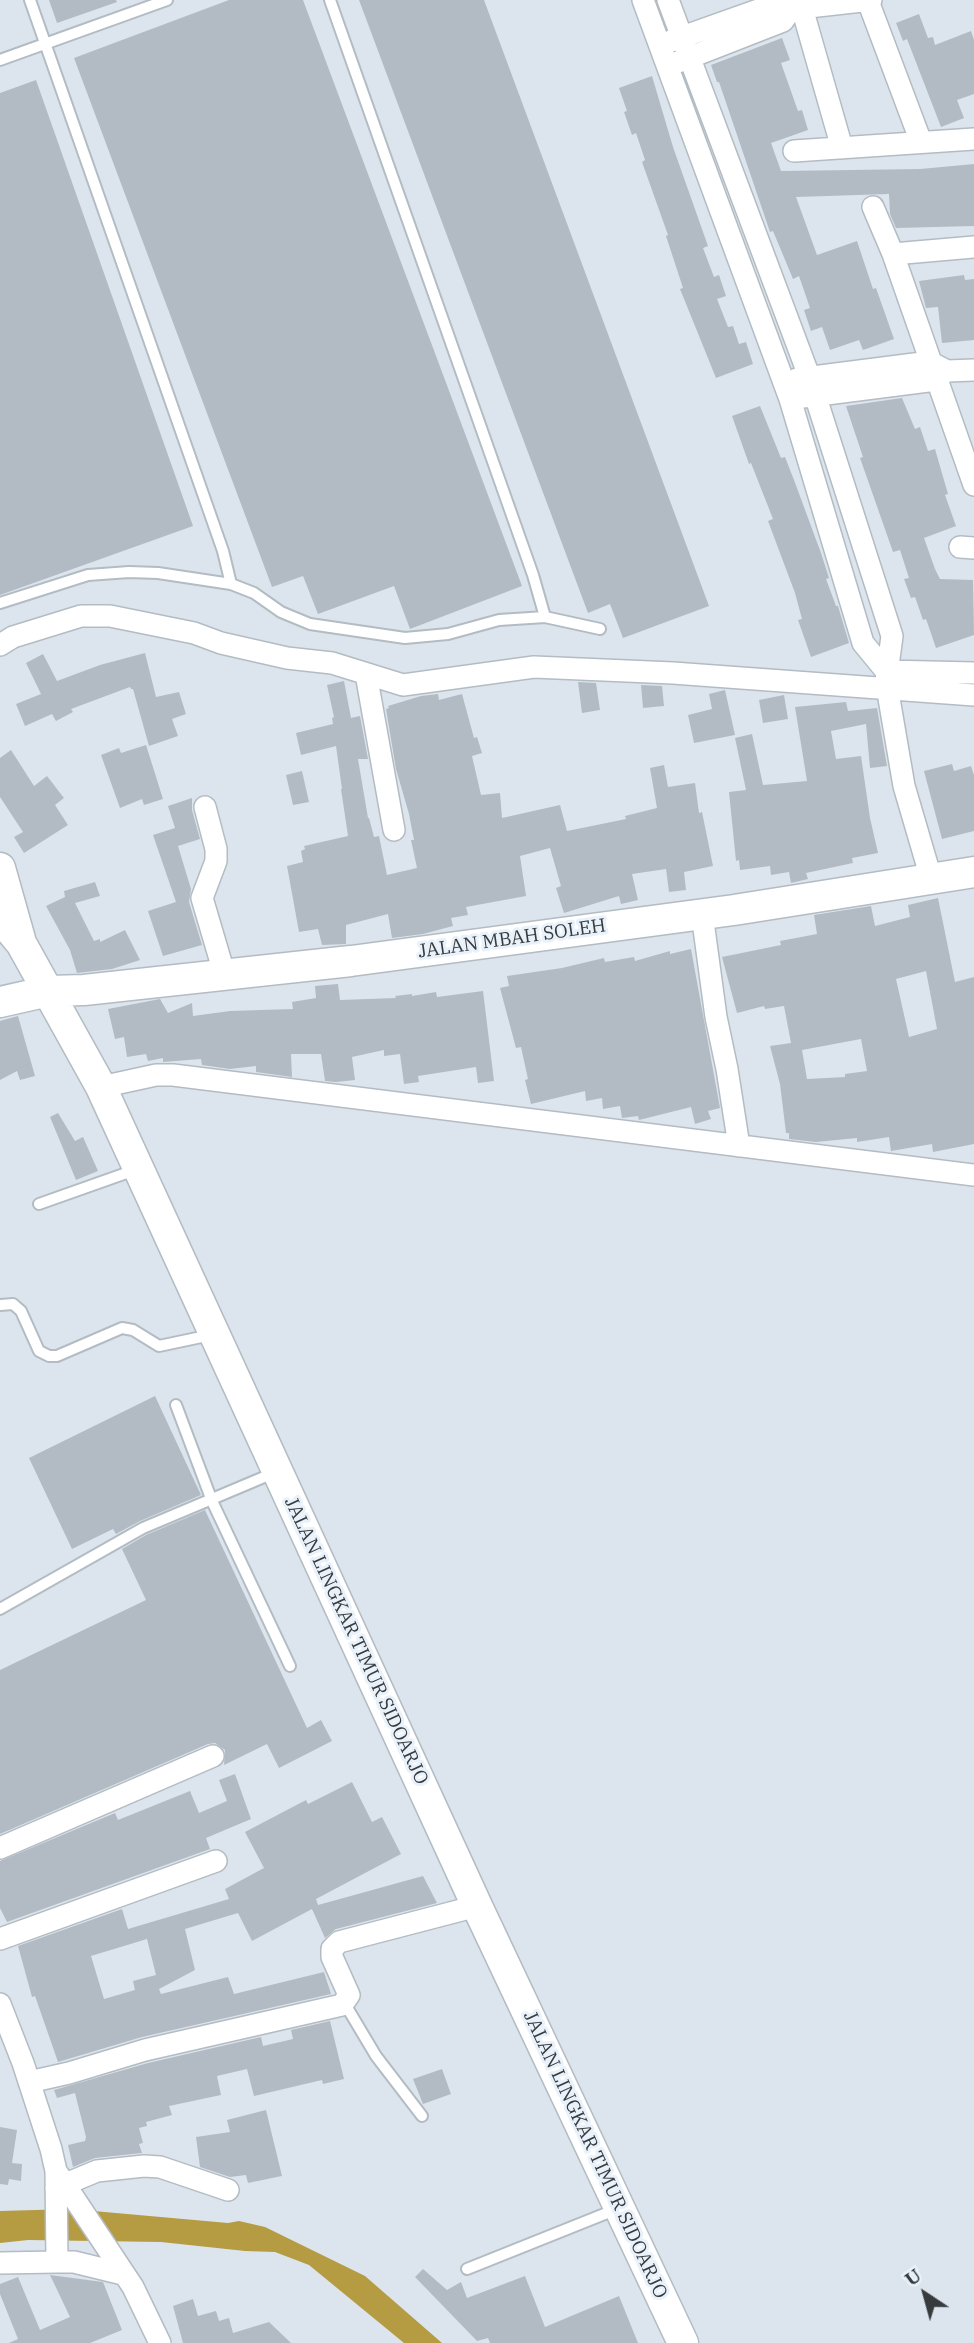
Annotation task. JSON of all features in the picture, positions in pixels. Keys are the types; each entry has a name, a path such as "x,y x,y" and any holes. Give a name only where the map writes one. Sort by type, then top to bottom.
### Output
{"main road":[{"path":"0,868 21,943"},
{"name":"JALAN MBAH SOLEH","path":"0,1002 49,991 225,976 702,914 974,872"},
{"path":"0,918 21,943"},
{"name":"JALAN LINGKAR TIMUR SIDOARJO","path":"21,943 102,1087 477,1906 683,2343"}],"street":[{"path":"643,0 787,391 863,643 886,680 974,695"},
{"path":"668,0 812,385 892,636 886,680 904,786 931,878"},
{"path":"660,46 682,36 786,8 869,0 921,142"},
{"path":"667,66 691,57 786,8"},
{"path":"786,8 842,148"},
{"path":"793,151 974,139"},
{"path":"873,207 965,440 974,485"},
{"path":"893,254 974,247"},
{"path":"787,391 812,385 938,371 974,370"},
{"path":"0,645 13,637 81,616 110,616 194,633 221,643 287,658 332,663 403,685 534,667 886,680 974,673"},
{"path":"366,674 394,830"},
{"path":"205,807 216,849 216,861 202,898 225,976"},
{"path":"702,914 716,1017 739,1146"},
{"path":"102,1087 156,1075 173,1075 974,1175"},
{"path":"0,1848 213,1756"},
{"path":"0,1939 216,1861"},
{"path":"29,2082 145,2050 345,2004 349,1995 331,1953 339,1942 477,1906"},
{"path":"0,2004 47,2133 61,2186 57,2254"},
{"path":"61,2186 97,2171 160,2167 228,2190"},
{"path":"61,2186 111,2253 144,2308 160,2343"},
{"path":"0,2263 57,2254 74,2262 123,2274"}],"lane":[{"path":"30,0 223,551 231,584"},
{"path":"0,60 167,0"},
{"path":"330,0 533,575 545,617"},
{"path":"0,603 88,575 158,573 231,584 254,593 281,612 310,624 405,638 448,634 499,620 545,617 600,629"},
{"path":"39,1204 138,1169"},
{"path":"0,1306 13,1304 21,1311 39,1351 48,1356 57,1356 122,1328 133,1330 159,1346 215,1334"},
{"path":"176,1405 212,1501 290,1666"},
{"path":"0,1609 143,1528 278,1472"},
{"path":"345,2004 376,2056 422,2116"},
{"path":"467,2269 619,2208"}],"shaded area":[{"path":"71,2209 228,2223 239,2221 265,2227 365,2276 442,2343 404,2343 309,2265 275,2252 161,2242 28,2240 0,2243 0,2211"}],"building":[{"path":"49,0 116,0 117,2 57,23"},
{"path":"229,0 303,0 522,586 410,629 394,586 318,614 303,576 272,587 74,58"},
{"path":"359,0 484,0 709,606 623,638 610,604 588,613"},
{"path":"919,14 928,38 933,37 935,45 971,31 974,40 974,94 957,100 964,118 941,127 907,39 903,41 896,23"},
{"path":"782,38 790,60 781,63 798,111 802,110 808,130 771,143 781,171 920,169 974,164 974,226 896,228 890,214 889,194 796,197 817,255 857,241 894,339 863,350 859,340 830,350 822,327 811,331 804,310 810,308 799,276 793,279 773,231 770,232 711,65"},
{"path":"652,76 673,147 708,246 703,248 714,277 719,275 726,296 717,299 728,327 733,326 739,344 746,342 753,364 716,378 680,289 683,288 666,236 668,235 642,162 645,160 636,133 632,135 624,112 627,111 619,88"},
{"path":"36,80 193,526 0,595 0,93"},
{"path":"964,275 965,280 974,279 974,340 942,343 938,307 926,308 919,281"},
{"path":"902,398 915,429 920,427 928,451 935,449 948,494 945,495 956,526 924,538 935,569 940,579 973,580 974,635 936,648 926,619 923,620 915,597 911,598 904,579 909,578 900,550 893,552 860,458 863,457 846,406"},
{"path":"760,406 781,458 785,457 794,480 821,553 829,578 826,579 838,606 849,643 811,657 798,620 802,619 795,593 768,521 773,519 732,416"},
{"path":"145,653 156,697 179,692 186,714 172,719 178,736 149,746 133,689 130,687 71,709 73,712 56,721 52,714 25,726 16,704 41,694 26,663 43,654 57,681 100,665"},
{"path":"344,681 351,718 360,716 368,759 358,759 368,818 374,837 379,836 387,875 417,868 409,814 396,769 386,709 388,706 421,696 438,694 439,700 462,694 474,738 477,737 482,753 472,756 481,795 500,793 502,818 560,805 567,831 626,819 625,816 657,808 650,768 664,765 668,787 695,783 699,813 702,812 713,866 684,872 686,890 669,892 666,869 632,874 638,900 621,904 619,896 564,913 556,888 561,886 550,848 520,856 526,896 466,907 468,915 451,918 453,926 423,934 392,938 388,914 346,925 346,944 322,945 318,929 299,932 287,866 303,862 301,851 305,849 304,846 348,836 336,746 301,755 296,733 333,724 327,685"},
{"path":"578,682 596,683 600,710 582,713"},
{"path":"641,685 662,686 664,706 643,708"},
{"path":"725,690 735,735 694,743 688,715 712,709 709,694"},
{"path":"784,695 788,719 763,723 759,700"},
{"path":"846,702 848,711 877,708 887,766 870,768 866,724 831,731 836,759 861,756 878,853 852,858 853,863 806,873 808,879 791,883 789,872 771,875 770,866 740,870 739,860 736,861 729,792 746,790 735,738 752,734 763,785 807,781 795,707"},
{"path":"146,745 163,799 144,805 142,799 120,808 101,755 119,748 121,753"},
{"path":"11,750 34,786 47,776 64,798 55,805 68,825 24,853 14,837 23,832 0,797 0,758"},
{"path":"952,764 954,771 971,766 974,775 974,831 942,839 924,771"},
{"path":"302,771 309,802 293,805 286,775"},
{"path":"192,798 192,810 200,839 178,846 191,889 189,902 202,945 163,956 148,911 176,902 153,835 175,828 168,806"},
{"path":"95,882 100,896 75,903 94,941 100,939 100,942 125,930 140,960 112,969 77,973 70,950 46,906 65,897 64,891"},
{"path":"938,898 955,982 974,977 974,1144 933,1152 932,1144 891,1151 889,1137 857,1142 857,1138 816,1142 789,1139 780,1084 770,1046 791,1043 784,1006 765,1009 764,1006 737,1013 722,957 781,945 780,941 817,934 814,915 871,906 875,926 910,917 908,905","holes":["926,971 937,1029 909,1037 896,979","861,1039 867,1071 845,1074 845,1077 807,1079 802,1050"]},
{"path":"691,949 720,1108 708,1111 711,1119 695,1124 691,1107 639,1120 638,1116 622,1118 620,1106 603,1109 602,1098 586,1101 585,1091 531,1104 521,1047 516,1048 500,988 509,986 507,976 562,968 604,958 605,962 634,957 635,961 670,951 670,954"},
{"path":"338,984 340,1000 396,998 395,996 436,992 437,997 483,991 494,1081 478,1083 476,1067 418,1076 419,1082 404,1084 400,1054 384,1056 384,1050 352,1057 355,1080 336,1082 325,1081 321,1054 291,1054 292,1077 256,1072 256,1066 230,1069 202,1065 201,1059 163,1062 163,1058 148,1061 146,1054 127,1057 124,1037 115,1039 108,1009 160,999 168,1013 192,1003 193,1016 230,1011 293,1009 292,1002 316,998 315,986"},
{"path":"18,1016 35,1076 20,1080 17,1071 0,1080 0,1021"},
{"path":"58,1113 75,1141 83,1137 98,1171 76,1180 50,1117"},
{"path":"155,1396 201,1495 116,1534 113,1529 72,1549 29,1458"},
{"path":"205,1510 307,1728 321,1720 332,1741 279,1768 267,1744 224,1765 225,1750 215,1743 208,1744 0,1834 0,1670 146,1600 122,1549 146,1535"},
{"path":"235,1774 251,1819 206,1838 210,1849 7,1922 0,1908 0,1861 115,1813 118,1820 190,1791 199,1813 227,1801 219,1780"},
{"path":"352,1782 372,1822 382,1817 401,1854 316,1899 318,1905 423,1876 437,1903 336,1929 325,1938 312,1909 252,1941 238,1913 185,1929 195,1970 159,1989 161,1994 228,1977 234,1994 324,1972 331,1994 142,2037 58,2062 35,1996 32,1997 18,1946 122,1909 128,1929 229,1899 225,1889 264,1868 245,1832 306,1800 308,1804","holes":["147,1939 156,1975 133,1981 135,1990 104,1999 91,1956"]},
{"path":"330,2021 344,2079 323,2084 322,2080 254,2096 247,2069 217,2076 221,2095 169,2106 172,2115 146,2122 147,2126 139,2128 143,2143 139,2144 142,2153 95,2158 73,2167 68,2145 85,2141 86,2137 75,2093 57,2098 54,2090 148,2063 261,2037 263,2046 293,2039 291,2030"},
{"path":"442,2069 451,2094 423,2104 413,2079"},
{"path":"266,2110 282,2176 248,2183 246,2175 230,2177 200,2167 196,2137 230,2132 227,2120"},
{"path":"0,2127 17,2130 12,2163 22,2164 21,2181 9,2179 8,2185 0,2184"},
{"path":"423,2269 447,2290 461,2282 467,2298 525,2276 545,2327 619,2296 638,2343 490,2343 488,2338 477,2341 415,2277"},
{"path":"50,2275 103,2282 122,2330 90,2343 9,2343 18,2339 0,2294 0,2284 18,2277 40,2330 70,2317"},
{"path":"193,2299 198,2316 216,2311 219,2321 229,2318 233,2333 269,2322 291,2343 183,2343 173,2306"}]}
